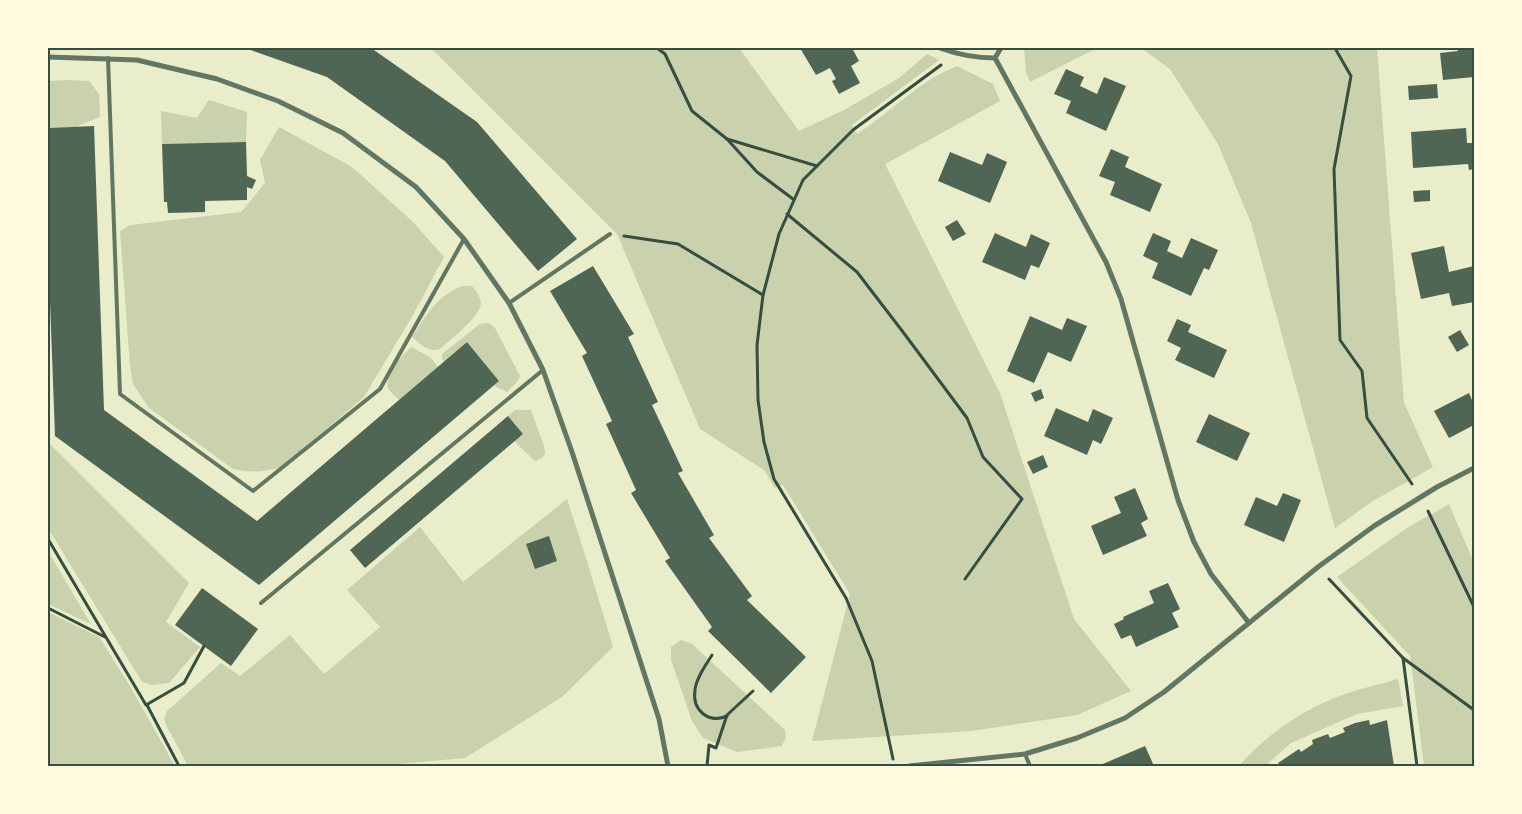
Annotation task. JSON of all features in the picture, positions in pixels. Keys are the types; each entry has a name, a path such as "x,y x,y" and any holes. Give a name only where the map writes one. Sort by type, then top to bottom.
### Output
{"street":[{"path":"940,48 976,58 996,58"},
{"path":"996,58 1001,48"},
{"path":"48,57 137,60 217,79 278,101 343,133 416,187 464,239 509,302 543,370 660,719 668,766"},
{"path":"996,58 1101,254 1121,298 1178,500 1194,542 1211,574 1249,623"},
{"path":"908,766 1025,754 1077,738 1125,718 1164,692 1318,568 1374,526 1474,468"}],"lane":[{"path":"108,58 120,394 254,491 380,390 464,239"},
{"path":"509,302 610,234"},
{"path":"261,603 543,370"},
{"path":"1025,754 1030,766"}],"path":[{"path":"657,48 665,54 692,111 727,139 757,172 793,199"},
{"path":"1336,48 1351,76 1334,169 1340,340 1362,371 1367,418 1422,497 1474,607"},
{"path":"895,766 872,661 846,598 774,479 764,442 758,400 757,345 764,295 779,234 803,180 853,130 956,54"},
{"path":"727,139 818,166"},
{"path":"787,214 857,272 967,418 983,457 1022,499 965,579"},
{"path":"610,234 678,244 764,295"},
{"path":"48,539 146,705 179,766"},
{"path":"1318,568 1403,658 1474,710"},
{"path":"48,608 106,637"},
{"path":"146,705 184,683 204,646"},
{"path":"712,655 700,675 694,691 698,709 709,718 719,719 727,715 753,691"},
{"path":"1403,658 1418,766"},
{"path":"707,766 709,745 716,748 727,715"}],"green space":[{"path":"426,48 739,48 799,131 844,110 899,78 927,54 939,60 852,125 857,134 918,88 943,72 957,66 993,84 1000,101 885,164 1000,393 1074,619 1131,691 1077,715 971,731 812,741 850,594 783,485 775,488 764,470 700,429 617,234 434,51"},
{"path":"1024,48 1097,48 1030,82 1026,73"},
{"path":"1141,48 1377,48 1404,403 1433,467 1373,501 1335,528 1251,223 1218,144 1170,69"},
{"path":"48,81 89,81 99,94 100,117 75,127 48,128"},
{"path":"209,100 247,112 246,142 162,144 161,111 197,118"},
{"path":"279,127 352,167 413,222 444,257 413,315 364,397 282,467 264,471 246,471 233,469 149,408 133,384 120,231 131,225 241,212 265,183 260,160"},
{"path":"463,286 472,286 479,296 481,303 476,314 464,328 440,349 436,350 425,347 412,337 433,307 446,294"},
{"path":"489,323 495,328 520,376 507,392 494,386 499,381 467,342 444,362 442,358 442,354 480,324"},
{"path":"412,347 431,358 438,367 399,400 388,388 389,377 399,359"},
{"path":"515,410 531,410 544,446 545,454 542,458 535,461 514,441 523,434 508,416"},
{"path":"48,442 189,583 166,622 200,647 169,683 153,685 142,682 48,528"},
{"path":"567,499 613,647 562,697 465,758 375,766 188,766 164,719 167,711 221,663 240,676 290,635 324,674 380,627 347,590 420,527 463,582"},
{"path":"1449,504 1474,563 1474,766 1424,766 1410,656 1337,577 1407,528"},
{"path":"48,551 91,624 48,604"},
{"path":"48,612 99,637 130,686 175,766 48,766"},
{"path":"681,640 692,644 785,730 786,737 782,746 737,752 703,738 692,721 671,660 671,647"},
{"path":"1398,679 1403,706 1357,714 1291,743 1265,766 1239,766 1270,736 1306,711 1357,690"}],"building":[{"path":"245,48 371,48 477,122 577,239 538,271 445,161 327,77"},
{"path":"800,48 852,48 859,61 851,66 860,83 839,94 832,81 836,79 830,68 816,75"},
{"path":"1457,48 1474,48 1474,77 1443,80 1440,53 1458,51"},
{"path":"1066,69 1084,77 1080,86 1097,94 1104,77 1126,86 1106,131 1066,113 1071,101 1054,94"},
{"path":"1437,84 1438,98 1409,100 1408,86"},
{"path":"94,126 104,410 257,521 467,342 499,381 259,585 55,436 48,247 48,128"},
{"path":"1466,128 1467,143 1474,143 1474,169 1469,170 1468,164 1413,168 1411,132"},
{"path":"246,142 247,176 256,180 252,189 247,187 247,200 205,201 205,212 168,213 167,202 164,202 162,144"},
{"path":"1111,149 1129,157 1125,167 1162,184 1150,212 1110,195 1115,182 1099,176"},
{"path":"950,152 982,165 987,153 1007,162 990,203 938,181"},
{"path":"1430,190 1430,201 1414,202 1413,191"},
{"path":"957,220 966,234 953,241 945,227"},
{"path":"995,233 1026,247 1031,234 1050,243 1039,268 1031,265 1025,280 982,262"},
{"path":"1153,233 1171,241 1167,251 1182,258 1191,238 1218,250 1209,270 1204,268 1191,296 1152,278 1158,263 1143,256"},
{"path":"1444,246 1449,272 1474,266 1474,302 1452,306 1449,293 1421,299 1411,253"},
{"path":"593,266 634,334 628,337 658,402 652,405 683,471 678,473 714,535 709,538 752,596 747,600 806,657 771,693 708,631 712,627 665,561 670,558 631,493 636,490 606,424 612,421 582,356 587,353 550,291"},
{"path":"1030,316 1062,330 1067,318 1087,326 1071,362 1048,352 1034,383 1007,371"},
{"path":"1177,319 1191,325 1188,332 1227,350 1214,378 1175,360 1181,348 1167,341"},
{"path":"1460,330 1469,345 1457,352 1448,337"},
{"path":"1041,389 1044,398 1035,402 1031,393"},
{"path":"1469,393 1474,405 1474,425 1449,438 1434,411"},
{"path":"1056,408 1088,422 1093,409 1113,418 1101,444 1093,440 1087,455 1044,436"},
{"path":"1209,414 1250,433 1237,461 1196,442"},
{"path":"508,416 523,434 365,568 350,550"},
{"path":"1043,455 1048,467 1033,474 1027,462"},
{"path":"1135,488 1148,519 1141,523 1147,536 1103,555 1091,526 1121,513 1114,497"},
{"path":"1283,493 1301,500 1284,542 1244,525 1256,497 1277,506"},
{"path":"549,536 557,561 535,569 526,544"},
{"path":"1168,583 1180,609 1172,613 1179,627 1136,647 1131,635 1121,639 1114,624 1124,619 1123,617 1154,603 1149,591"},
{"path":"202,588 258,629 231,666 175,625"},
{"path":"1369,720 1370,725 1387,720 1394,766 1280,766 1278,763 1299,749 1301,752 1313,744 1312,740 1328,734 1330,738 1345,732 1343,728"},
{"path":"1145,746 1154,766 1098,766"}]}
